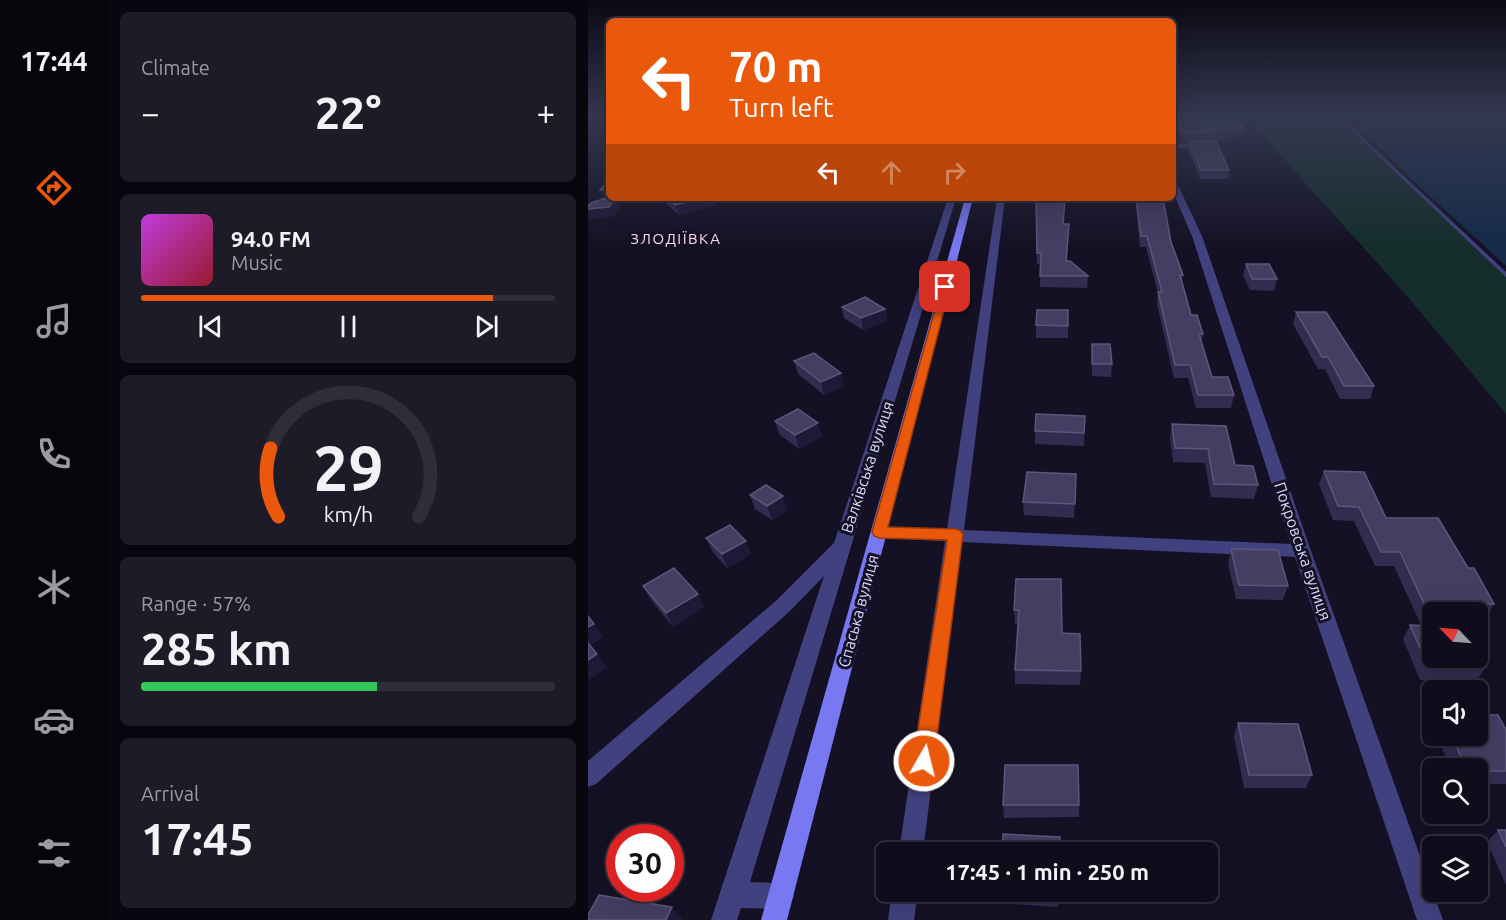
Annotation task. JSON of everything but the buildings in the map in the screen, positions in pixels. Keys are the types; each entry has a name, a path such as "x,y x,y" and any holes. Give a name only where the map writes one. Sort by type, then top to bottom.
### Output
{"street":[{"name":"Покровська вулиця","path":"1176,190 1197,236 1302,551 1430,920"},
{"path":"588,210 620,201"},
{"name":"Валківська вулиця","path":"588,776 784,605 842,546 951,201"},
{"name":"Спаська вулиця","path":"777,908 968,201"},
{"path":"912,842 1001,201"},
{"path":"924,287 945,287"},
{"path":"879,532 1302,551"},
{"path":"724,920 842,546"},
{"path":"733,895 777,908"},
{"path":"901,920 903,902"}],"lane":[{"path":"1383,159 1506,275"}],"green space":[{"path":"1284,159 1383,159 1506,275 1506,414 1407,296"}],"water":[{"path":"1391,159 1506,159 1506,266"}],"district":[{"name":"ЗЛОДІЇВКА","path":"676,239"}],"route":[{"path":"924,761 956,534 879,532 945,287"}]}
